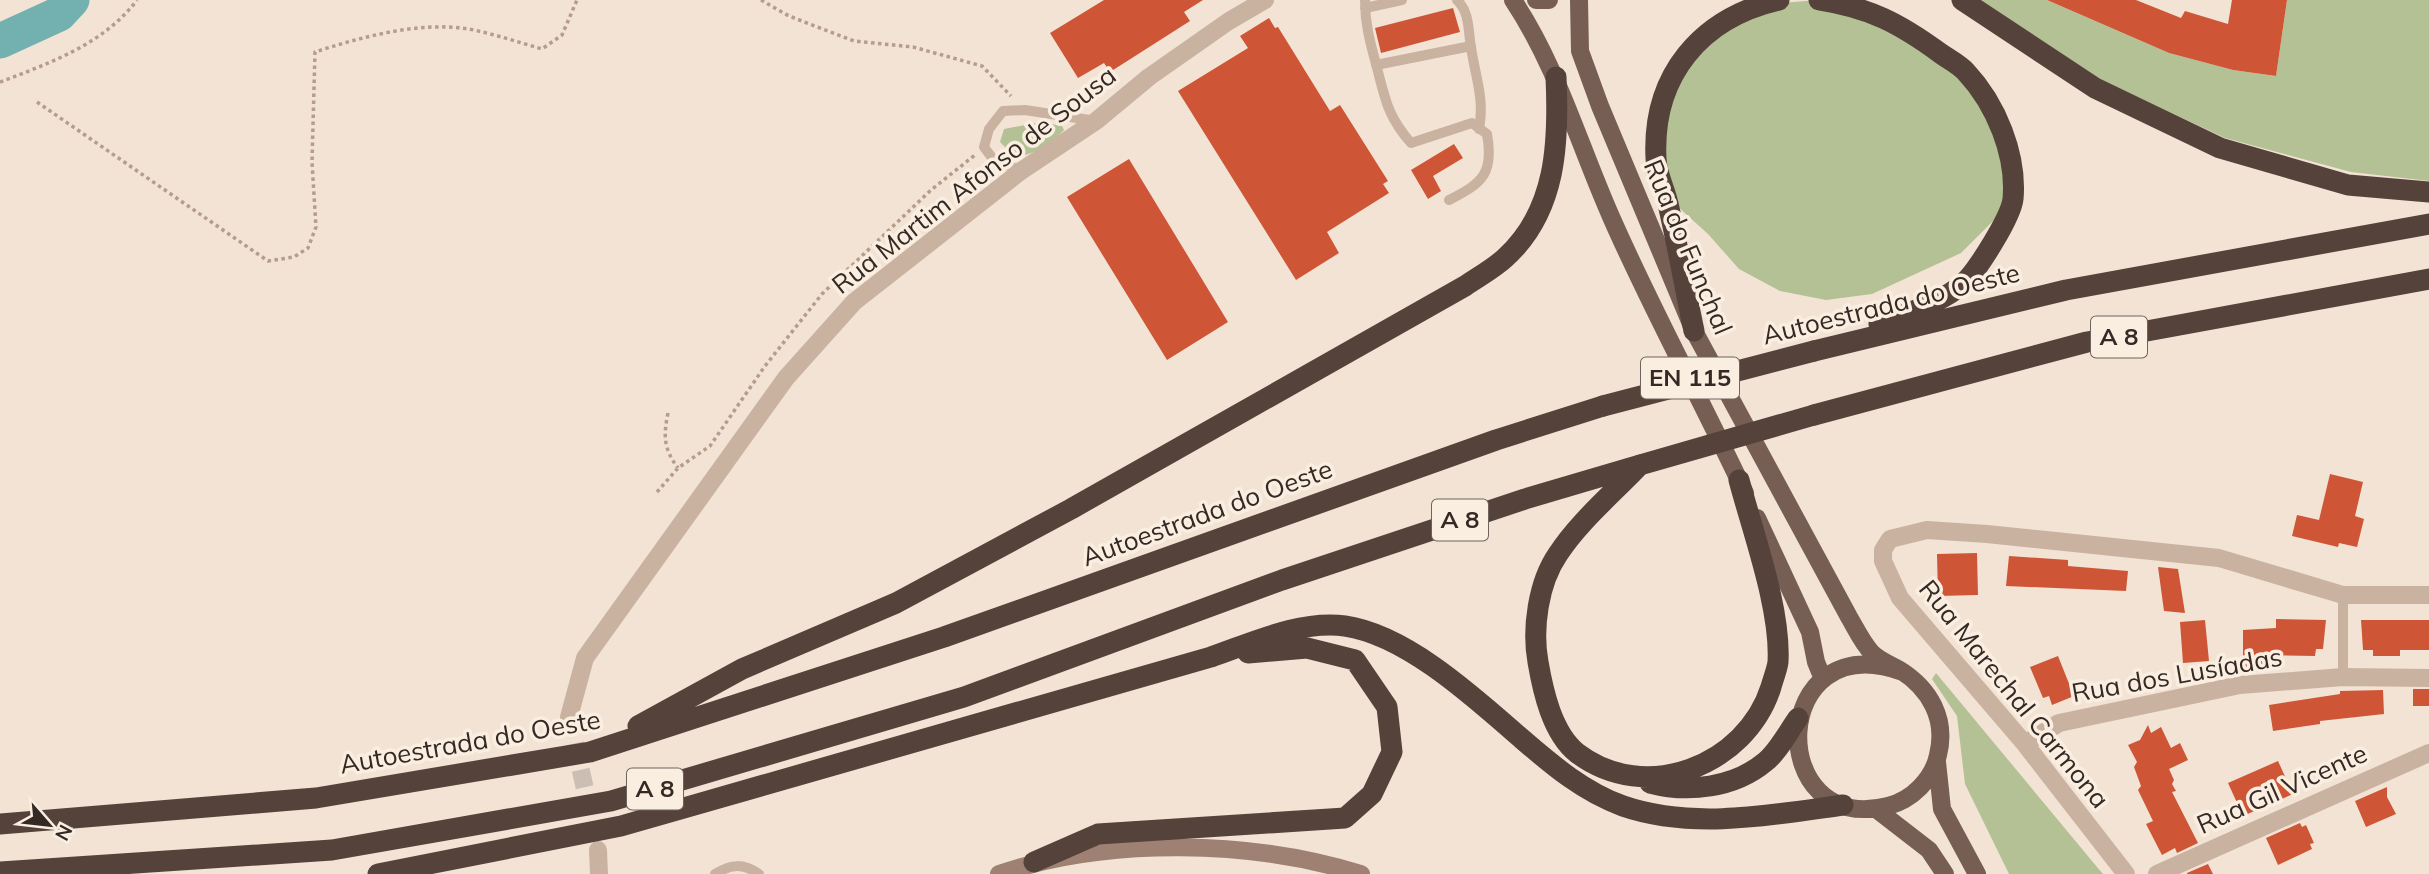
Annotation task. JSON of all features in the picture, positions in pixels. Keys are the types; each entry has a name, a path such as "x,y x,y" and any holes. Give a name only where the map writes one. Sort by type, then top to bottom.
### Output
{"highway":[{"path":"1694,331 1656,159 1660,110 1671,76 1693,46 1724,19 1779,0"},
{"path":"1814,351 1927,304 1964,282 1989,252 2013,201 2009,152 1996,114 1965,71 1900,24 1843,4 1819,0"},
{"path":"1962,0 2095,88 2220,148 2348,185 2429,192"},
{"path":"590,752 742,669 896,603 1071,509 1465,286 1504,259 1532,228 1550,184 1558,133 1556,77"},
{"name":"Autoestrada do Oeste","path":"0,824 316,798 590,752 944,637 1469,449 1603,406 2066,290 2429,223"},
{"name":"A 8","path":"0,872 332,850 611,802 964,697 1294,575 1525,499 1814,415 2087,342 2429,279"},
{"path":"1640,466 1556,556 1539,600 1534,644 1547,702 1556,724 1576,752 1630,777 1680,788 1707,788 1736,778 1766,762 1798,718"},
{"path":"1630,777 1695,769 1720,757 1746,734 1766,701 1778,663 1774,614 1739,480"},
{"path":"378,874 621,826 1211,657 1292,630 1344,626 1400,644 1490,711 1566,776 1622,806 1674,818 1688,818 1768,816 1843,805"},
{"path":"1034,862 1098,834 1151,828 1345,818 1372,794 1392,752 1387,707 1356,660 1307,648 1211,657"}],"main road":[{"name":"Rua do Funchal","path":"1513,0 1533,30 1556,77 1612,219 1810,632 1823,680"},
{"path":"1536,0 1549,0"},
{"name":"Rua do Funchal","path":"1578,0 1580,51 1600,106 1694,331 1849,617 1872,654 1903,672 1926,692 1940,720 1941,741 1937,762 1942,809 1977,874"},
{"path":"1903,672 1883,665 1862,664 1841,669 1823,680 1808,697 1798,718 1797,745 1804,770 1814,785 1843,805 1876,809 1895,804 1913,794 1927,780 1937,762"},
{"path":"1876,809 1928,850 1945,874"},
{"path":"999,874 1034,862 1102,852 1207,847 1282,866 1362,874"}],"street":[{"name":"Rua Martim Afonso de Sousa","path":"569,717 585,658 786,378 854,302 1021,171 1096,121 1149,77 1229,21 1265,0"},
{"name":"Rua Marechal Carmona","path":"2126,874 2025,744 1900,598 1883,561 1883,550 1890,539 1927,530 2219,558 2343,594"},
{"path":"2343,594 2429,595"},
{"name":"Rua dos Lusíadas","path":"2025,744 2059,723 2241,685 2343,677 2429,678"},
{"name":"Rua Gil Vicente","path":"2157,874 2429,753"},
{"path":"598,850 599,874"}],"lane":[{"path":"1402,0 1365,4 1365,27 1383,101 1398,128 1411,143 1472,123 1487,134 1490,153 1488,169 1479,183 1449,200"},
{"path":"1457,0 1467,16 1480,84 1483,110 1479,129"},
{"path":"1376,65 1471,46"},
{"path":"1021,171 993,159 984,147 989,129 1003,111 1025,110 1096,121"},
{"path":"2343,594 2343,677"},
{"path":"715,874 735,865 748,867 759,874"}],"path":[{"path":"0,82 59,59 97,39 137,0"},
{"path":"37,102 268,261 294,257 308,248 316,227 312,162 315,52 383,35 427,29 467,29 542,48 562,35 577,0"},
{"path":"761,0 789,16 854,41 913,47 982,66 1025,110"},
{"path":"668,413 664,433 665,450 678,468"}],"green space":[{"path":"1818,0 1900,24 1985,99 2013,201 1961,253 1872,294 1826,300 1780,291 1739,269 1708,234 1666,196 1657,143 1669,83 1700,40 1758,5"},
{"path":"1981,0 2047,0 2169,53 2233,70 2276,76 2287,0 2429,0 2429,181 2351,172 2225,138 2101,80"},
{"path":"1041,122 1062,126 1064,130 1042,148 1015,157 1000,142 1004,129"},
{"path":"1936,673 2103,874 2009,874 1965,784 1957,716 1932,679"}],"building":[{"path":"1104,0 1203,0 1184,12 1190,21 1110,72 1104,63 1078,78 1050,33"},
{"path":"2047,0 2136,0 2181,18 2185,11 2228,24 2232,0 2287,0 2276,76 2233,70 2169,53"},
{"path":"1453,8 1460,32 1381,53 1375,28"},
{"path":"1269,18 1275,28 1278,27 1330,111 1340,105 1388,181 1383,184 1389,193 1327,232 1339,253 1296,280 1178,91 1248,48 1240,36"},
{"path":"1454,144 1463,158 1433,176 1441,191 1428,199 1411,170"},
{"path":"1129,159 1228,322 1167,360 1067,197"},
{"path":"2330,474 2363,482 2355,516 2364,519 2357,547 2339,543 2338,547 2292,536 2297,515 2319,520"},
{"path":"1977,553 1978,595 1938,596 1937,554"},
{"path":"2009,556 2068,560 2068,566 2128,571 2126,591 2006,586"},
{"path":"2158,567 2178,569 2185,613 2164,611"},
{"path":"2276,619 2326,620 2323,649 2316,649 2315,656 2268,655 2269,671 2243,673 2243,630 2276,628"},
{"path":"2205,620 2209,661 2183,663 2180,622"},
{"path":"2361,620 2429,620 2429,650 2400,650 2400,656 2373,656 2373,650 2363,650"},
{"path":"2058,656 2074,696 2052,705 2049,696 2043,698 2030,667"},
{"path":"2413,689 2429,689 2429,706 2413,706"},
{"path":"2383,690 2384,714 2320,721 2320,724 2273,731 2269,705 2340,694 2340,691"},
{"path":"2148,725 2151,733 2161,727 2171,748 2180,743 2188,760 2169,769 2176,791 2172,792 2198,843 2177,853 2175,848 2162,855 2146,824 2153,821 2138,790 2141,786 2134,767 2137,762 2128,745 2140,740"},
{"path":"2278,761 2293,794 2243,816 2228,783"},
{"path":"2387,787 2387,797 2396,814 2366,827 2355,801"},
{"path":"2300,823 2302,827 2306,825 2314,843 2310,844 2312,849 2278,865 2266,838"},
{"path":"2208,864 2213,874 2187,874 2187,873"}],"waterway":[{"path":"0,41 59,14 72,0"}],"tunnel":[{"path":"569,717 597,843"}]}
